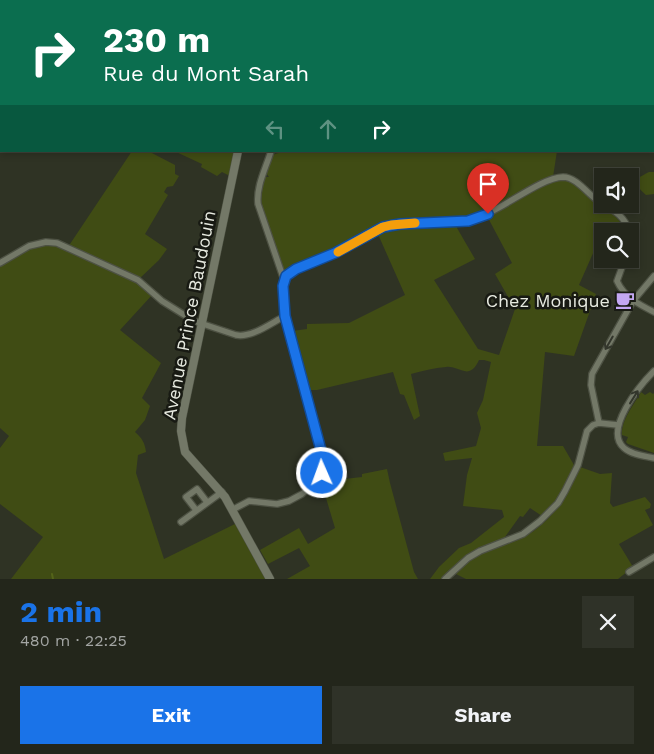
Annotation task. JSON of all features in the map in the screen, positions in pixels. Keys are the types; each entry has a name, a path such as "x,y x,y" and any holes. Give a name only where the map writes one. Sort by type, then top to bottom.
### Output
{"street":[{"name":"Avenue Prince Baudouin","path":"238,152 182,418 182,442 188,455 222,492 270,579"},
{"path":"232,510 249,501 277,504 289,501 315,484 322,473 322,454 285,316 284,280 258,204 259,186 271,152"},
{"path":"284,280 296,269 335,253 383,227 400,224 450,223 475,219 508,204 554,179 564,177 573,179 594,199"},
{"path":"617,213 626,223"},
{"path":"0,262 29,246 46,242 57,243 138,280 162,301 194,321 242,336 285,316"},
{"path":"621,268 617,281 619,286 633,301 654,312"},
{"path":"599,424 591,385 592,374 633,301 654,276"},
{"path":"654,371 639,388 618,425 618,436 623,448 630,452 654,458"},
{"path":"445,579 468,558 480,551 523,534 532,528 551,510 562,496 578,465 587,431 594,425 599,424 618,425"},
{"path":"196,510 186,496 197,489 207,502"},
{"path":"181,522 222,492"},
{"path":"629,572 654,558"}],"green space":[{"path":"131,152 150,152 175,165 175,174 179,176 173,186 167,187 164,192 168,195 145,234 167,249 159,260 138,280 153,294 120,330 161,363 142,398 150,406 145,420 135,432 143,441 146,452 138,455 136,473 164,559 239,522 270,579 11,579 43,537 0,504 0,448 9,436 0,428 0,263 16,252 46,242 68,247"},
{"path":"176,152 238,152 232,177 222,172 217,176 201,167 202,164"},
{"path":"282,152 557,152 553,177 474,218 374,228 337,249 284,271 261,205 260,194 265,177 269,177 266,173 272,155"},
{"path":"649,172 654,172 654,194 646,195 639,188 639,178"},
{"path":"563,179 576,184 594,201 594,213 611,213 620,223 594,223 594,251 579,285 596,294 574,356 545,352 537,446 563,446 574,465 562,493 542,516 530,508 523,517 520,516 502,541 477,550 454,566 441,579 430,579 439,567 459,548 471,543 504,517 502,510 463,506 467,475 472,458 445,461 443,453 476,446 481,428 477,413 483,400 491,362 479,360 475,367 468,371 446,367 411,374 420,416 414,420 404,395 400,394 393,372 317,390 308,390 292,331 307,329 307,324 349,323 405,295 377,232 397,225 457,223 457,228 475,259 434,280 478,349 499,355 515,309 495,274 512,263 487,216 533,189"},
{"path":"641,392 645,395 650,392 654,393 654,453 628,444 626,442 628,437 622,435 626,418"},
{"path":"580,467 600,474 612,473 610,503 613,507 645,497 651,504 650,508 645,510 653,525 619,544 633,567 618,579 466,579 454,573 479,555 523,537 538,528 560,504"},
{"path":"387,469 414,572 418,579 287,579 310,566 299,548 268,564 260,550 299,528 308,544 335,528 326,498 318,482 320,479 335,480 362,477 362,474"}],"waterway":[{"path":"52,574 53,579"}],"slow traffic":[{"path":"338,252 383,227 415,223"}],"place":[{"name":"Chez Monique","path":"625,300"}],"route":[{"path":"322,473 322,454 285,316 283,286 286,276 292,271 335,253 383,227 411,223 468,221 488,214"}]}
